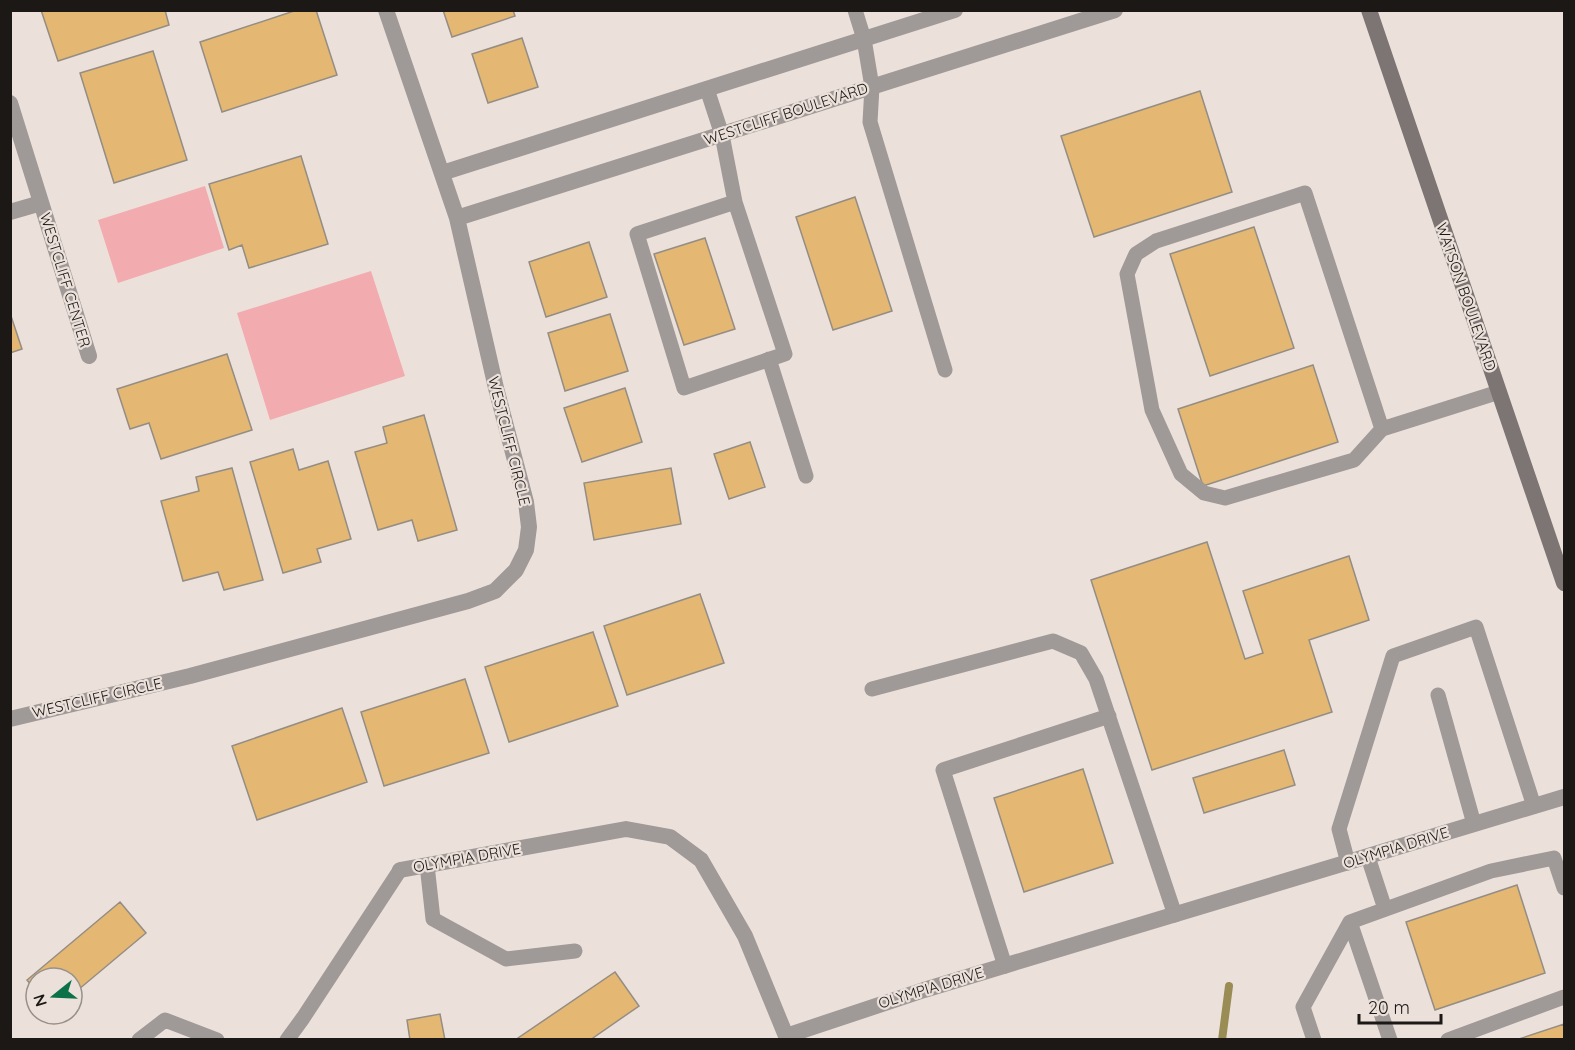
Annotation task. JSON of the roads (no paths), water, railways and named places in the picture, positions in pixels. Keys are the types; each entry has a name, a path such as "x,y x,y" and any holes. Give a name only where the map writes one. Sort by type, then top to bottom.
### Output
{"main road":[{"name":"WATSON BOULEVARD","path":"1368,10 1564,583"}],"street":[{"name":"WESTCLIFF CIRCLE","path":"10,719 190,676 468,601 495,591 516,570 526,550 529,526 526,502 496,388 458,218 386,10"},
{"path":"442,173 955,10"},
{"name":"WESTCLIFF BOULEVARD","path":"458,218 1115,10"},
{"name":"WESTCLIFF CENTER","path":"10,103 89,356"},
{"name":"WESTCLIFF CENTER","path":"10,213 42,203"},
{"name":"OLYMPIA DRIVE","path":"400,870 626,829 670,837 701,860 745,936 786,1036 924,990 1564,797"}],"lane":[{"path":"855,10 864,39 872,87 870,122 945,370"},
{"path":"707,89 722,135 735,202 785,354 684,388 637,234 735,202"},
{"path":"1382,429 1305,193 1156,241 1136,254 1127,274 1152,410 1181,474 1204,493 1225,498 1353,460 1382,429 1499,392"},
{"path":"769,359 806,476"},
{"path":"1348,863 1339,829 1393,656 1476,627 1534,806"},
{"path":"872,689 1053,641 1081,653 1096,679 1175,915"},
{"path":"1438,695 1474,824"},
{"path":"1005,966 943,770 1109,717"},
{"path":"1368,856 1385,909"},
{"path":"1314,1040 1303,1007 1350,922 1491,871 1554,858 1564,888"},
{"path":"427,865 433,919 506,959 575,951"},
{"path":"287,1040 400,870"},
{"path":"1350,922 1390,1040"},
{"path":"1448,1040 1564,997"},
{"path":"139,1040 165,1020 217,1040"}],"waterway":[{"path":"1222,1040 1229,986"}]}
